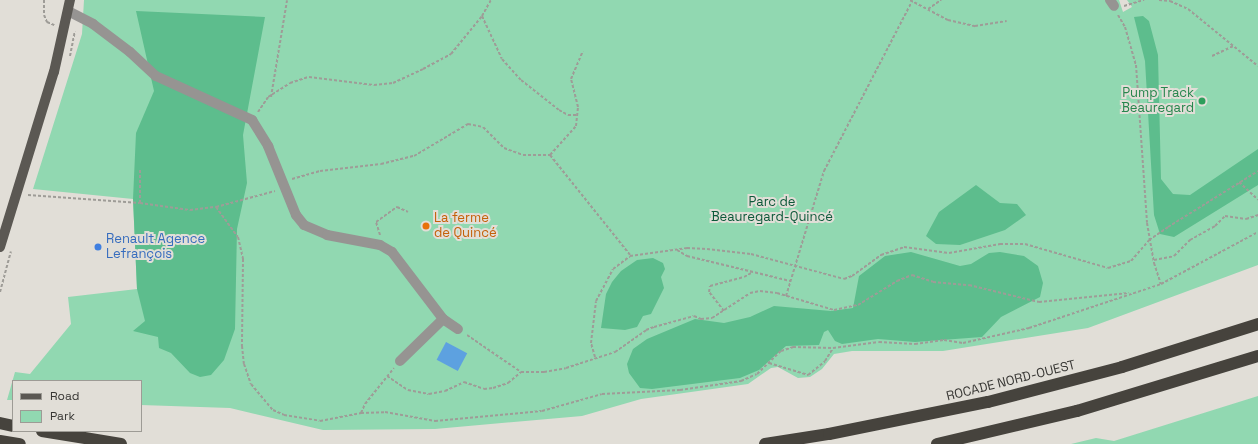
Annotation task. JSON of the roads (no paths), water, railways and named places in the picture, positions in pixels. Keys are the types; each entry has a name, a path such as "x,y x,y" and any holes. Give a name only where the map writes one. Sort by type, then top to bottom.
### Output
{"highway":[{"name":"ROCADE NORD-OUEST","path":"765,444 829,434 988,402 1122,367 1258,324"},
{"path":"937,444 1077,411 1258,356"},
{"path":"0,423 12,426"},
{"path":"48,432 121,444"},
{"path":"0,441 20,444"}],"main road":[{"path":"0,247 54,72 70,0"}],"street":[{"path":"68,10 93,24 130,52 156,76 252,120 268,146 285,184 296,215 304,225 327,235 380,244 392,252 405,266 443,318 458,329"},
{"path":"0,228 9,215"},
{"path":"400,361 443,318"}],"water":[{"path":"446,342 467,353 458,371 437,360"}],"place":[{"name":"Pump Track Beauregard","path":"1202,101"},
{"name":"La ferme de Quincé","path":"426,226"},
{"name":"Renault Agence Lefrançois","path":"98,247"}],"park label":[{"name":"Parc de Beauregard-Quincé","path":"772,210"}]}
